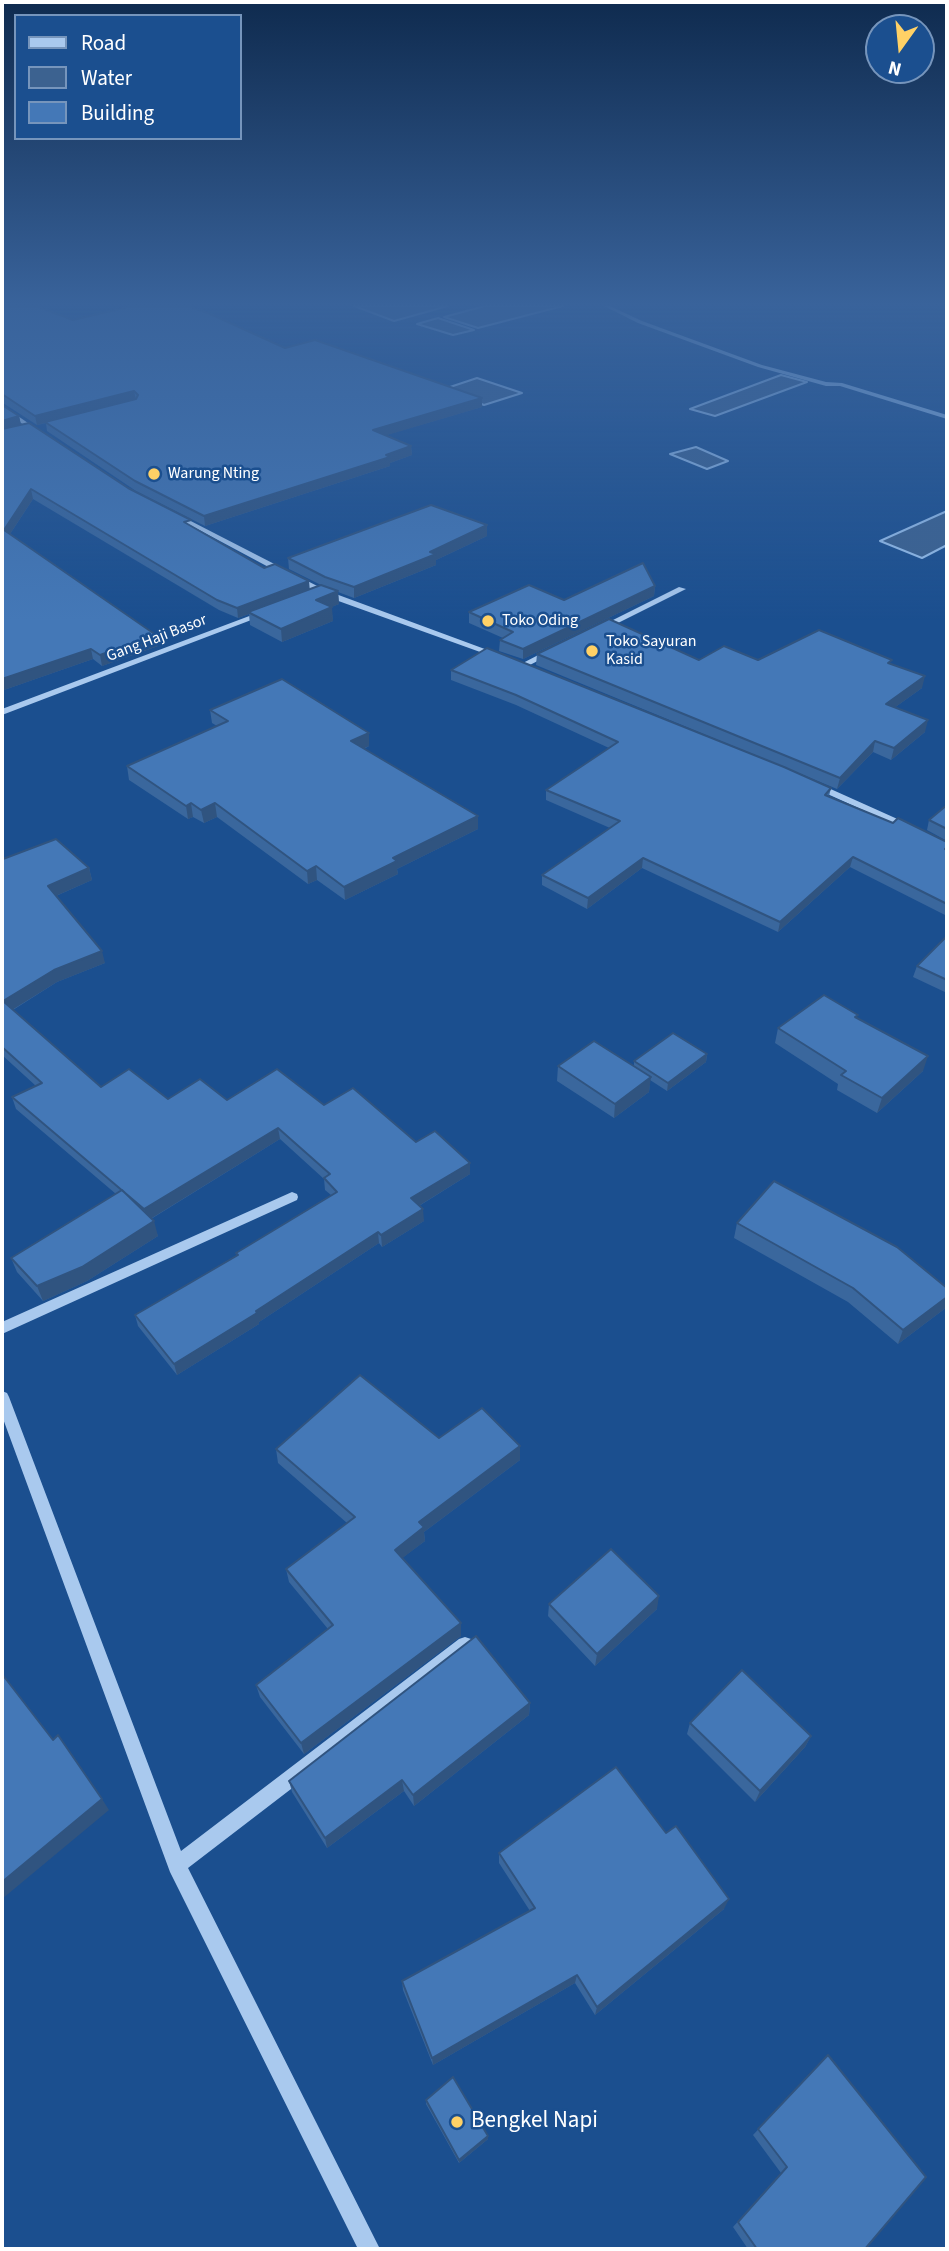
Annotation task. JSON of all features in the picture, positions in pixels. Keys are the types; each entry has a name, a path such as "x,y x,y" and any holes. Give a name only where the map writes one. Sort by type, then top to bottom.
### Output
{"street":[{"path":"7,411 29,429 46,437"},
{"path":"29,429 47,427"},
{"path":"169,512 322,592 536,671"},
{"path":"584,636 682,589"},
{"path":"310,596 322,592"},
{"name":"Gang Haji Basor","path":"2,712 271,611"},
{"path":"523,665 560,648"},
{"path":"811,784 923,835"},
{"path":"2,1328 292,1197"},
{"path":"2,1397 177,1865 369,2249"},
{"path":"177,1865 465,1645"}],"water":[{"path":"697,411 728,411 715,416"},
{"path":"696,447 728,461 707,469 670,454"},
{"path":"947,511 947,545 922,558 880,541"}],"building":[{"path":"2,411 11,411 19,416 2,421"},
{"path":"28,411 55,411 35,416"},
{"path":"88,411 438,411 373,430 411,446 386,455 390,457 204,516 135,481 45,422"},
{"path":"29,423 128,488 191,520 184,522 264,568 275,564 309,581 237,608 217,600 31,489 4,530 156,635 100,655 91,649 2,679 2,429"},
{"path":"431,505 487,525 430,552 436,554 354,587 325,577 288,558"},
{"path":"643,563 655,586 523,649 500,640 513,632 469,612 529,585 564,600"},
{"path":"321,585 338,591 316,600 332,607 281,629 248,612"},
{"path":"609,619 699,660 724,646 758,660 819,630 892,660 888,663 925,676 886,704 928,720 894,748 875,741 840,778 537,654"},
{"path":"487,648 784,767 831,788 825,795 893,823 898,818 947,842 947,904 853,857 780,922 643,858 588,898 542,875 620,821 546,790 618,742 516,695 451,670"},
{"path":"282,679 369,733 351,741 478,816 393,858 397,861 344,887 316,866 307,871 215,803 201,810 191,803 186,806 127,766 228,721 210,710"},
{"path":"947,805 947,829 929,820"},
{"path":"56,839 89,868 48,886 102,951 54,970 3,1001 101,1087 129,1069 168,1099 200,1079 227,1100 277,1069 324,1105 353,1088 416,1142 435,1131 470,1163 411,1198 423,1209 381,1235 378,1232 256,1311 257,1313 174,1364 135,1315 238,1255 236,1253 337,1192 324,1178 330,1174 278,1128 144,1209 12,1097 42,1083 2,1047 2,858"},
{"path":"947,936 947,980 917,966"},
{"path":"824,995 858,1015 855,1017 928,1056 882,1098 841,1075 846,1071 778,1028"},
{"path":"673,1033 707,1054 668,1083 634,1061"},
{"path":"594,1041 651,1077 615,1104 558,1066"},
{"path":"774,1181 897,1247 947,1288 947,1297 903,1330 853,1288 737,1223"},
{"path":"122,1190 154,1221 82,1267 37,1286 11,1258"},
{"path":"360,1375 439,1438 482,1408 520,1446 419,1522 424,1527 395,1550 461,1623 301,1743 256,1685 333,1625 286,1569 355,1517 276,1449"},
{"path":"611,1549 659,1596 597,1654 549,1604"},
{"path":"476,1636 530,1703 413,1795 402,1780 325,1838 289,1781"},
{"path":"742,1670 811,1736 760,1791 690,1723"},
{"path":"2,1674 53,1740 58,1735 102,1799 2,1882"},
{"path":"616,1767 666,1833 676,1826 729,1899 597,2007 577,1975 432,2058 402,1981 535,1908 499,1853"},
{"path":"828,2055 926,2177 865,2249 757,2249 738,2222 787,2167 758,2129"},
{"name":"Bengkel Napi","path":"453,2077 488,2136 459,2160 426,2100"}],"waterway":[{"path":"928,411 947,417"}],"place":[{"name":"Warung Nting","path":"154,474"},
{"name":"Toko Oding","path":"488,621"},
{"name":"Toko Sayuran Kasid","path":"592,651"},
{"name":"Bengkel Napi","path":"457,2122"}]}
